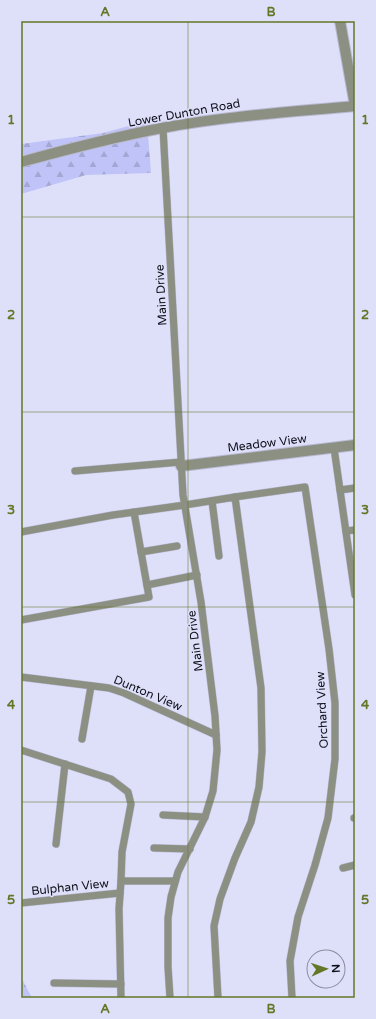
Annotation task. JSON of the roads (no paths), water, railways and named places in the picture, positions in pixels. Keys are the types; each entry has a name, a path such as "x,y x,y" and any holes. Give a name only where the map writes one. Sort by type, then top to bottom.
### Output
{"street":[{"path":"340,21 355,106"},
{"name":"Lower Dunton Road","path":"21,162 103,141 163,128 250,115 355,106"},
{"name":"Meadow View","path":"181,464 355,445"}],"lane":[{"name":"Main Drive","path":"163,128 181,464 185,505 201,602 214,709 217,750 213,792 205,817 178,872 171,897 168,918 168,967 170,998"},
{"path":"334,448 355,594"},
{"path":"75,471 181,464"},
{"name":"Orchard View","path":"185,505 305,487 329,650 335,703 335,759 328,818 298,917 290,961 292,998"},
{"path":"340,490 355,488"},
{"path":"218,998 214,926 220,899 235,858 251,822 259,787 262,752 261,688 235,497"},
{"path":"212,501 219,556"},
{"path":"21,532 113,515 185,505"},
{"path":"21,620 149,597 134,512"},
{"path":"346,531 355,530"},
{"path":"141,552 177,546"},
{"path":"147,585 197,576"},
{"name":"Dunton View","path":"21,677 110,688 216,735"},
{"path":"82,739 91,686"},
{"name":"Bulphan View","path":"21,750 111,779 128,792 131,804 122,852 119,910 121,998"},
{"path":"56,844 65,764"},
{"path":"163,815 205,817"},
{"path":"154,848 190,849"},
{"path":"343,868 355,865"},
{"path":"121,881 175,880"},
{"name":"Bulphan View","path":"21,903 120,893"},
{"path":"54,983 120,984"}]}
